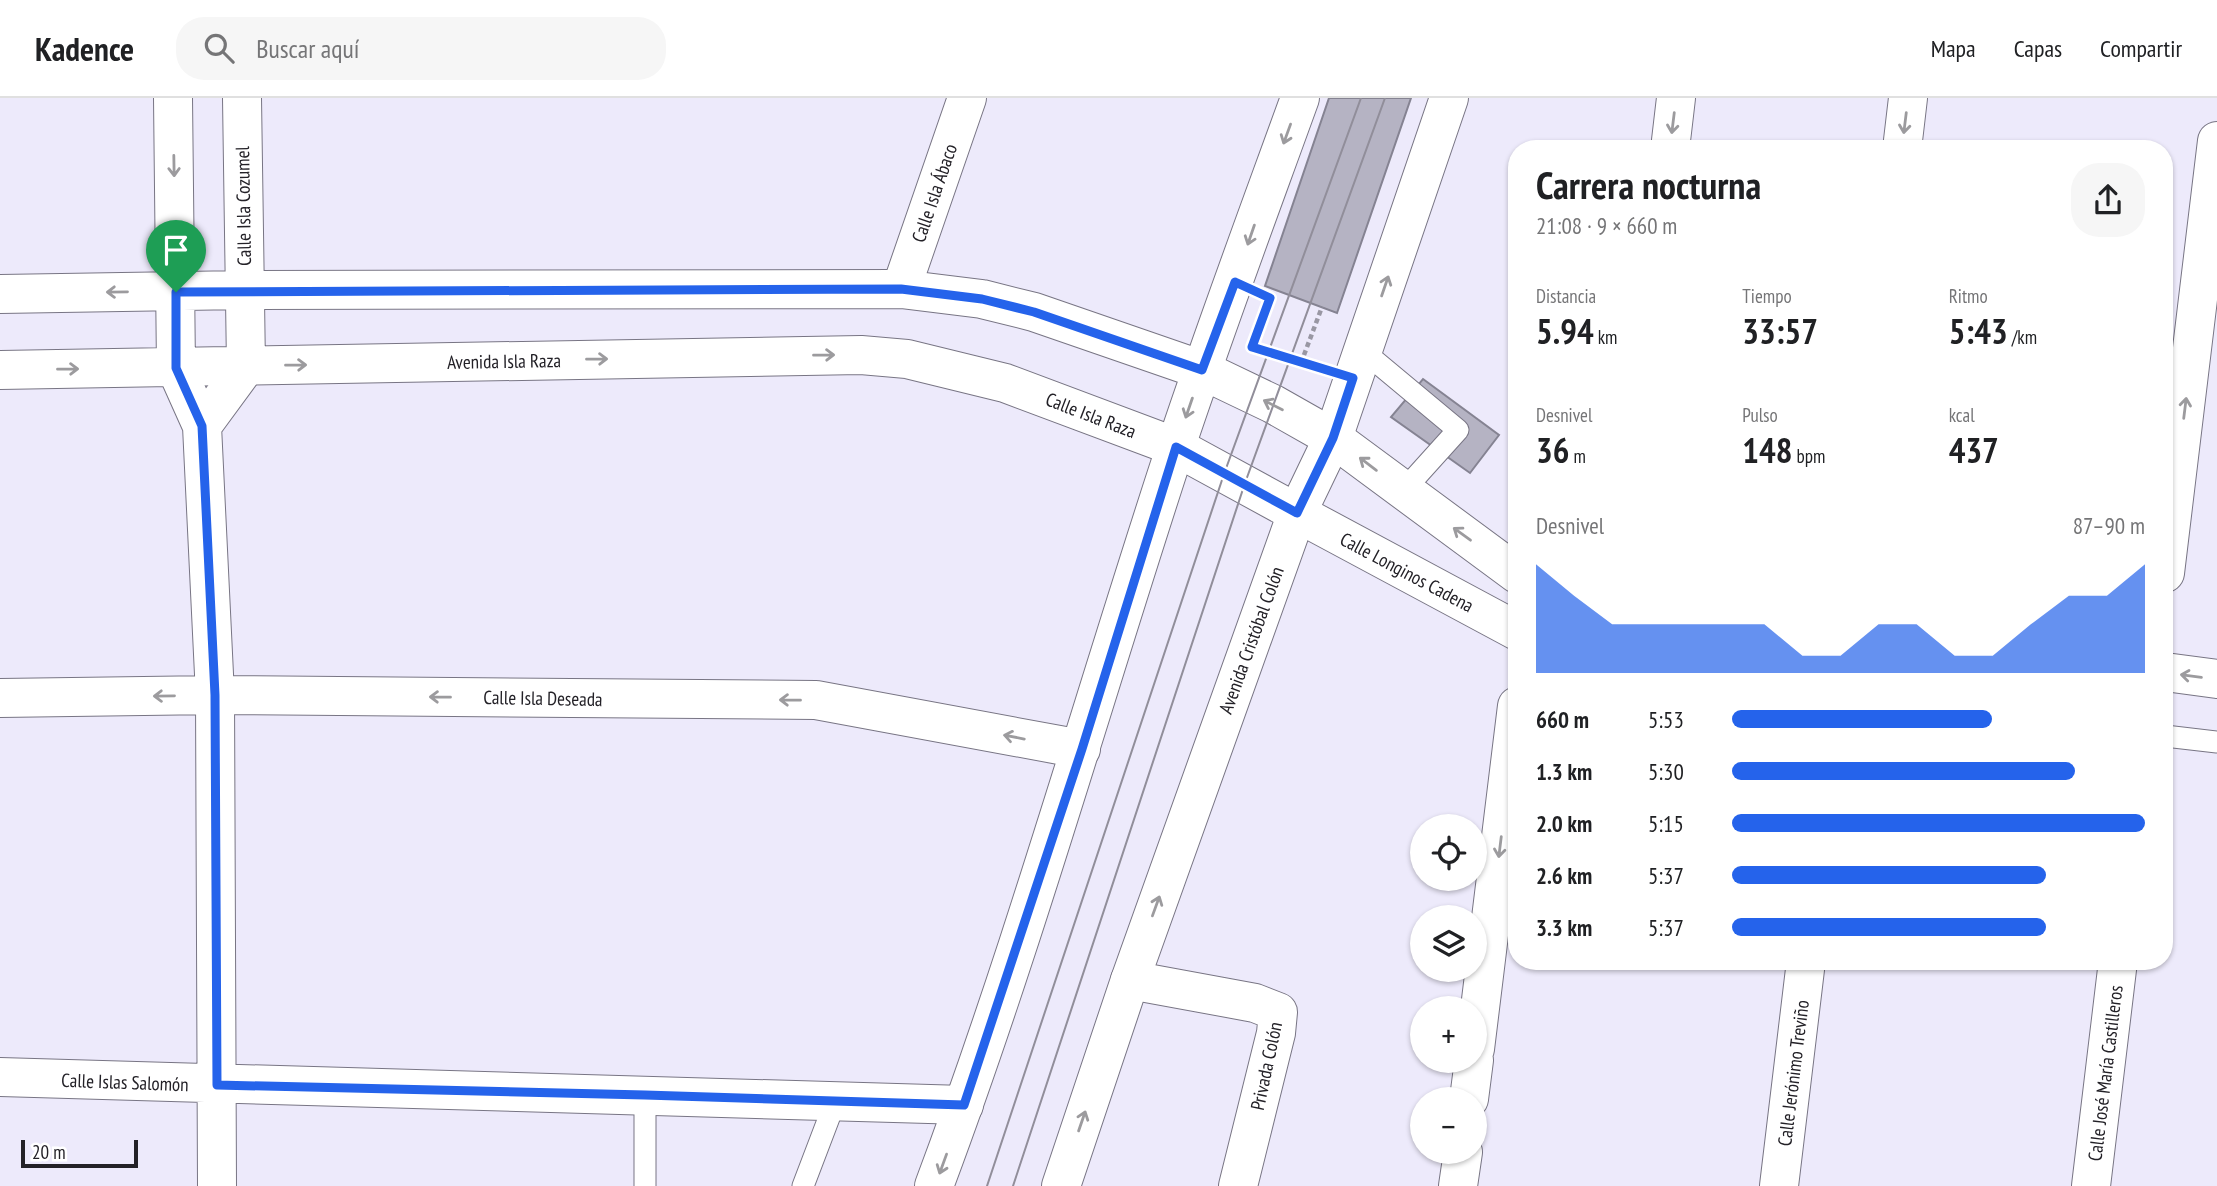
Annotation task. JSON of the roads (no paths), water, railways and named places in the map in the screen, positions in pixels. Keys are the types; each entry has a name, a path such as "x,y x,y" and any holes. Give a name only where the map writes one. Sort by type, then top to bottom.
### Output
{"street":[{"path":"173,98 176,368 202,426 215,695 217,1186"},
{"name":"Calle Isla Cozumel","path":"242,98 246,366"},
{"name":"Calle Isla Ábaco","path":"901,289 967,98"},
{"path":"934,1186 964,1105 1082,749 1176,447 1300,98"},
{"name":"Avenida Cristóbal Colón","path":"1060,1186 1130,979 1297,513 1333,438 1449,98"},
{"path":"1671,140 1676,98"},
{"path":"1903,140 1908,98"},
{"path":"2173,507 2217,141"},
{"path":"0,294 244,290 901,289 982,299 1034,312 1202,370 1273,404 1333,438 1508,567"},
{"name":"Avenida Isla Raza","path":"0,370 861,355 906,359 1005,383"},
{"path":"202,426 246,366"},
{"name":"Calle Isla Raza","path":"1005,383 1176,447 1297,513"},
{"name":"Calle Longinos Cadena","path":"1297,513 1508,626"},
{"path":"2173,674 2217,679"},
{"name":"Calle Isla Deseada","path":"0,698 215,695 816,700 1082,749"},
{"path":"1481,996 1508,780"},
{"name":"Calle Jerónimo Treviño","path":"1779,1186 1805,970"},
{"name":"Calle José María Castilleros","path":"2091,1186 2117,970"},
{"name":"Privada Colón","path":"1130,979 1255,1003 1278,1012 1276,1033 1238,1186"},
{"name":"Calle Islas Salomón","path":"0,1077 964,1105"},
{"path":"1458,1186 1461,1164"}],"lane":[{"path":"1358,364 1458,430 1403,491"},
{"path":"2173,737 2217,741"},
{"path":"645,1095 645,1186"},
{"path":"803,1186 835,1102"}],"tram line":[{"path":"987,1186 1224,474 1361,98"},
{"path":"1013,1186 1245,483 1385,98"}]}
